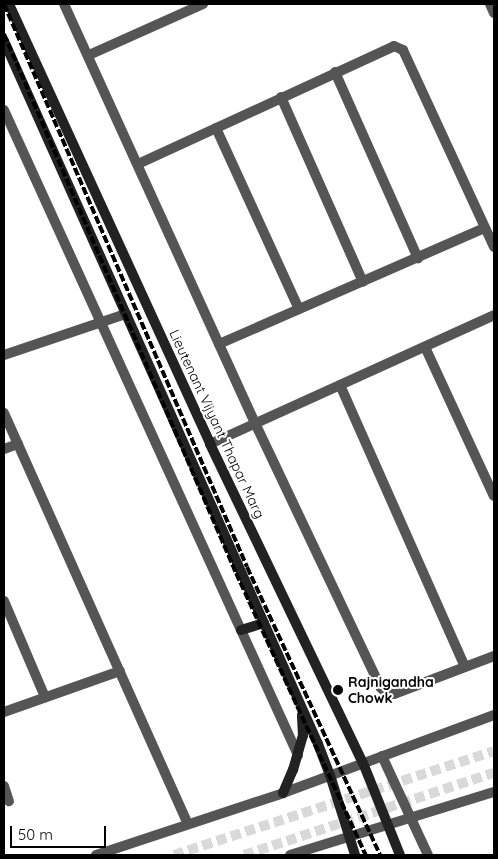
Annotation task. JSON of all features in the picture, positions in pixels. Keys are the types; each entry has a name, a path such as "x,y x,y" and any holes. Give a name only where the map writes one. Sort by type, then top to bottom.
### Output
{"main road":[{"name":"Lieutenant Vijyant Thapar Marg","path":"9,4 210,444 363,763 386,825 400,855"},
{"path":"4,41 302,709 330,775 356,855"},
{"path":"241,630 264,623"},
{"path":"283,793 303,736 302,709"}],"street":[{"path":"64,4 255,423 381,688 387,693 394,694 494,656"},
{"path":"89,56 202,4"},
{"path":"490,4 494,13"},
{"path":"138,164 390,46 403,50 494,247"},
{"path":"335,72 418,258"},
{"path":"281,97 363,282"},
{"path":"4,110 298,754"},
{"path":"216,128 299,309"},
{"path":"219,344 485,228"},
{"path":"4,355 126,314"},
{"path":"210,444 494,315"},
{"path":"425,346 494,496"},
{"path":"340,385 465,667"},
{"path":"4,413 188,824"},
{"path":"4,449 18,444"},
{"path":"4,601 7,615 45,697"},
{"path":"4,712 120,671"},
{"path":"96,855 283,793 494,715"},
{"path":"382,756 428,855"},
{"path":"4,786 9,801"},
{"path":"290,855 494,792"}],"tunnel":[{"path":"174,855 494,751"},
{"path":"244,855 494,773"}],"railway":[{"path":"4,4 247,567 380,855"},
{"path":"4,34 236,573 366,855"}],"place":[{"name":"Rajnigandha Chowk","path":"338,690"}]}
